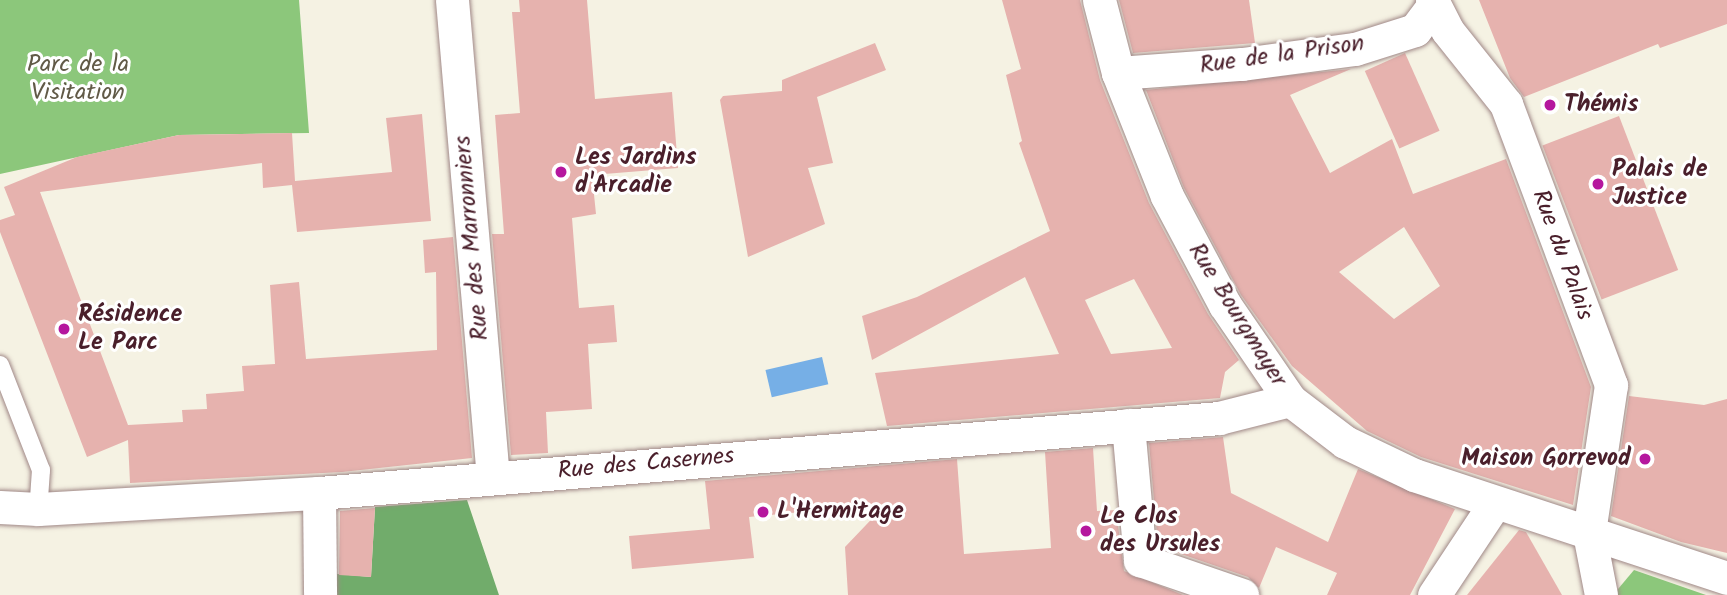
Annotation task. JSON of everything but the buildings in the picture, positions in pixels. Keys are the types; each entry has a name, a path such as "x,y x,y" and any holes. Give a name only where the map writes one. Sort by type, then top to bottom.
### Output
{"street":[{"name":"Rue des Marronniers","path":"452,0 493,476"},
{"name":"Rue Bourgmayer","path":"1099,0 1118,74 1167,196 1225,304 1290,400 1345,442 1414,475 1727,578"},
{"name":"Rue de la Prison","path":"1118,74 1242,64 1355,49 1415,30 1433,3"},
{"name":"Rue du Palais","path":"1433,3 1506,104 1611,385 1589,533 1601,595"},
{"name":"Rue des Casernes","path":"0,507 38,509 319,493 493,476 1220,418 1290,400"},
{"path":"1128,425 1140,561 1242,595"},
{"path":"319,493 320,595"},
{"path":"1434,595 1495,503"}],"lane":[{"path":"0,365 40,470 38,509"}],"green space":[{"name":"Parc de la Visitation","path":"0,0 299,0 309,133 179,135 0,174"},
{"path":"467,500 499,595 336,595 337,574 371,577 375,507"},
{"path":"1634,570 1706,595 1613,595"}],"water":[{"path":"822,357 828,384 772,397 765,370"}],"place":[{"name":"Thémis","path":"1550,105"},
{"name":"Les Jardins d'Arcadie","path":"561,172"},
{"name":"Palais de Justice","path":"1598,184"},
{"name":"Résidence Le Parc","path":"64,329"},
{"name":"Maison Gorrevod","path":"1645,459"},
{"name":"L'Hermitage","path":"763,512"},
{"name":"Le Clos des Ursules","path":"1086,531"}]}
